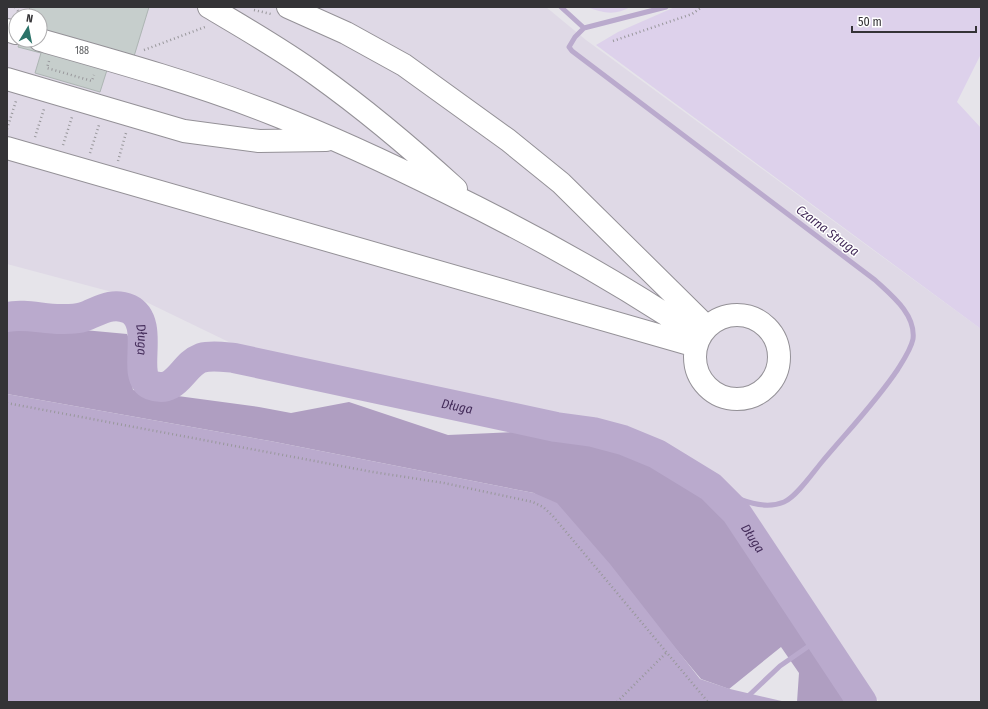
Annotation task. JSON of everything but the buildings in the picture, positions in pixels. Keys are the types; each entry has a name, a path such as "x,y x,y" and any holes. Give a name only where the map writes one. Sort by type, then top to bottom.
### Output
{"street":[{"path":"209,7 317,74 411,148 474,206"},
{"path":"288,7 346,33 404,65 508,140 561,183 701,337"},
{"path":"48,42 137,68 273,114 401,170 547,244 625,288 701,337"},
{"path":"15,81 184,131 259,142 334,140"},
{"path":"7,148 112,178 701,337"}],"path":[{"path":"613,41 692,14 702,7"},
{"path":"137,68 142,51 228,18"},
{"path":"7,129 15,81"},
{"path":"29,154 50,92"},
{"path":"57,162 78,100"},
{"path":"84,170 105,108"},
{"path":"112,178 132,116"},
{"path":"7,403 373,472 444,483 533,502 543,507 552,515 708,702"},
{"path":"617,702 666,653"}],"shaded area":[{"path":"7,7 546,7 586,40 981,329 981,702 879,702 749,510 695,461 669,446 625,428 235,345 142,300 7,264"},
{"path":"587,7 630,7 619,12 609,13"},
{"path":"675,7 981,7 981,54 957,102 981,128 981,329 596,45 618,32"},
{"path":"19,324 127,334 134,349 130,371 133,390 259,407 291,413 349,402 448,435 513,432 629,453 696,490 730,523 851,702 797,702 799,673 781,647 729,689 701,679 660,630 534,493 270,441 7,394 7,329"},
{"path":"7,394 270,441 534,493 557,503 610,564 700,679 730,689 786,702 7,702"}],"waterway":[{"path":"561,7 584,28"},
{"name":"Czarna Struga","path":"666,7 584,28 575,37 569,47 572,51 875,280 907,313 913,330 913,339 909,351 898,369 871,405 804,485 789,499 775,505 756,504 747,502 711,487"},
{"name":"Długa","path":"7,317 21,316 74,319 110,307 116,306 129,309 137,316 141,326 143,337 142,361 145,380 151,385 160,387 173,383 194,362 201,358 213,356 234,358 556,427 593,432 623,440 657,454 711,487 736,512 862,702"},
{"path":"742,702 780,666 819,639"}]}
